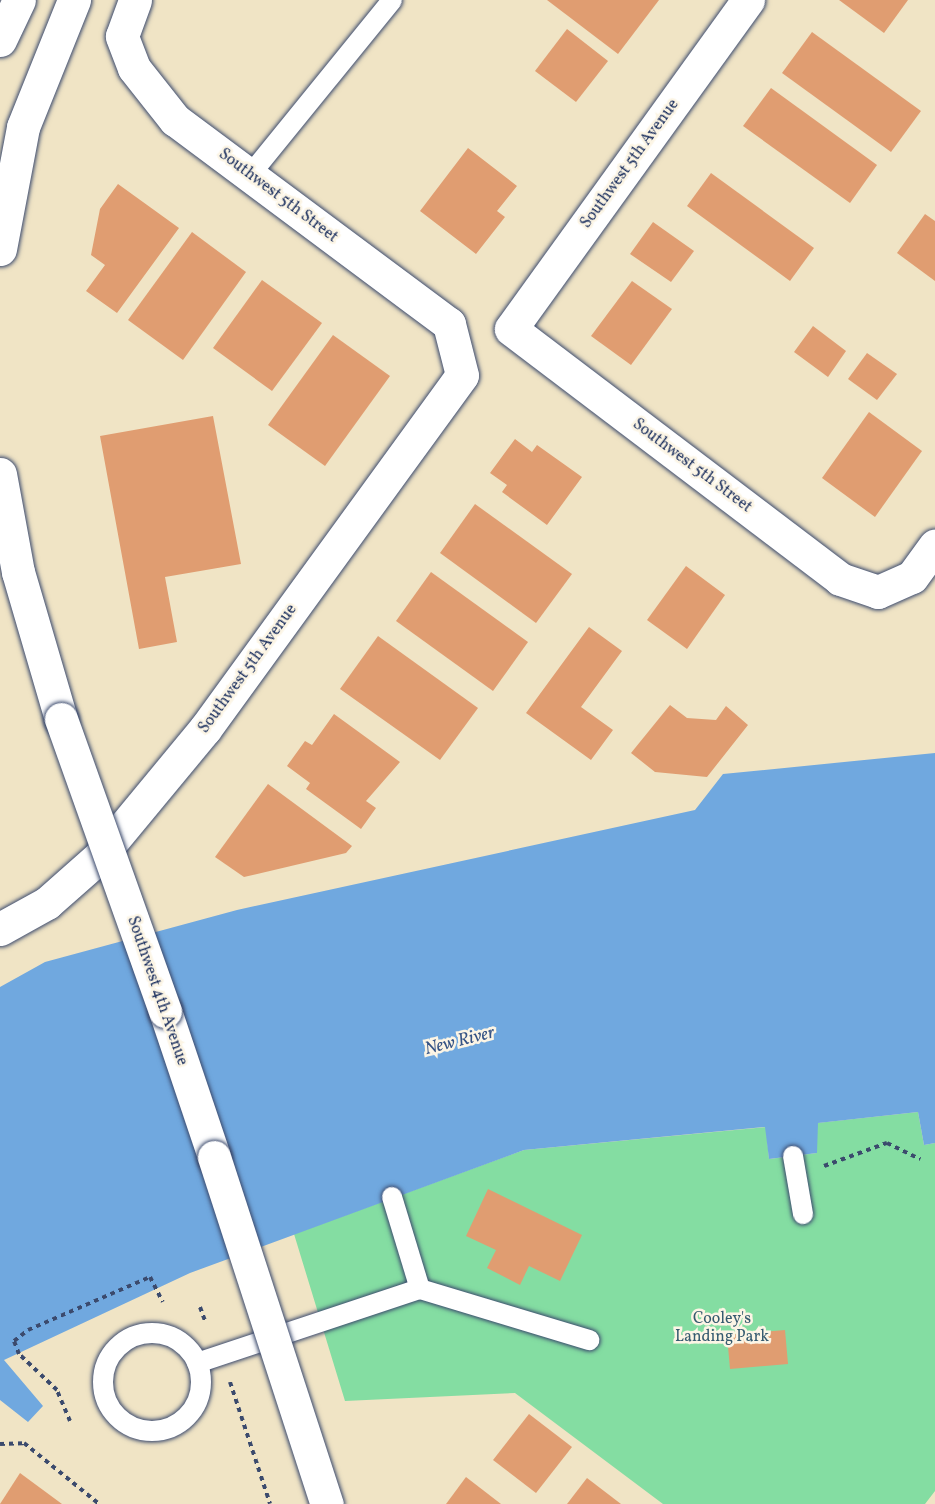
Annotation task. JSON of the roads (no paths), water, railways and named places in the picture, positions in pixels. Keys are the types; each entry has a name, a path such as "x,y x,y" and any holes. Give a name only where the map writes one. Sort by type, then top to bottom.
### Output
{"street":[{"path":"0,249 22,127 74,0"},
{"name":"Southwest 5th Street","path":"135,0 122,36 135,68 175,120 449,324 462,375"},
{"name":"Southwest 5th Avenue","path":"511,329 748,0"},
{"name":"Southwest 5th Street","path":"511,329 840,579 878,592 912,577 935,545"},
{"name":"Southwest 5th Avenue","path":"0,929 47,903 99,857 242,678 462,375"},
{"name":"Southwest 4th Avenue","path":"0,474 18,572 61,719 176,1045 327,1504"}],"lane":[{"path":"250,175 392,0"},
{"path":"793,1156 803,1214"},
{"path":"392,1197 420,1289"},
{"path":"197,1363 420,1289 589,1340"},
{"path":"138,1335 169,1336 197,1363 198,1400 179,1423 149,1431 132,1427 108,1404 103,1388 111,1355 138,1335"}],"water":[{"name":"New River","path":"935,753 935,1143 924,1145 918,1112 818,1123 817,1153 769,1159 765,1127 524,1150 190,1273 4,1360 43,1406 28,1422 0,1400 0,987 45,962 237,910 695,810 723,774"}],"park label":[{"name":"Cooley's Landing Park","path":"722,1328"}]}
